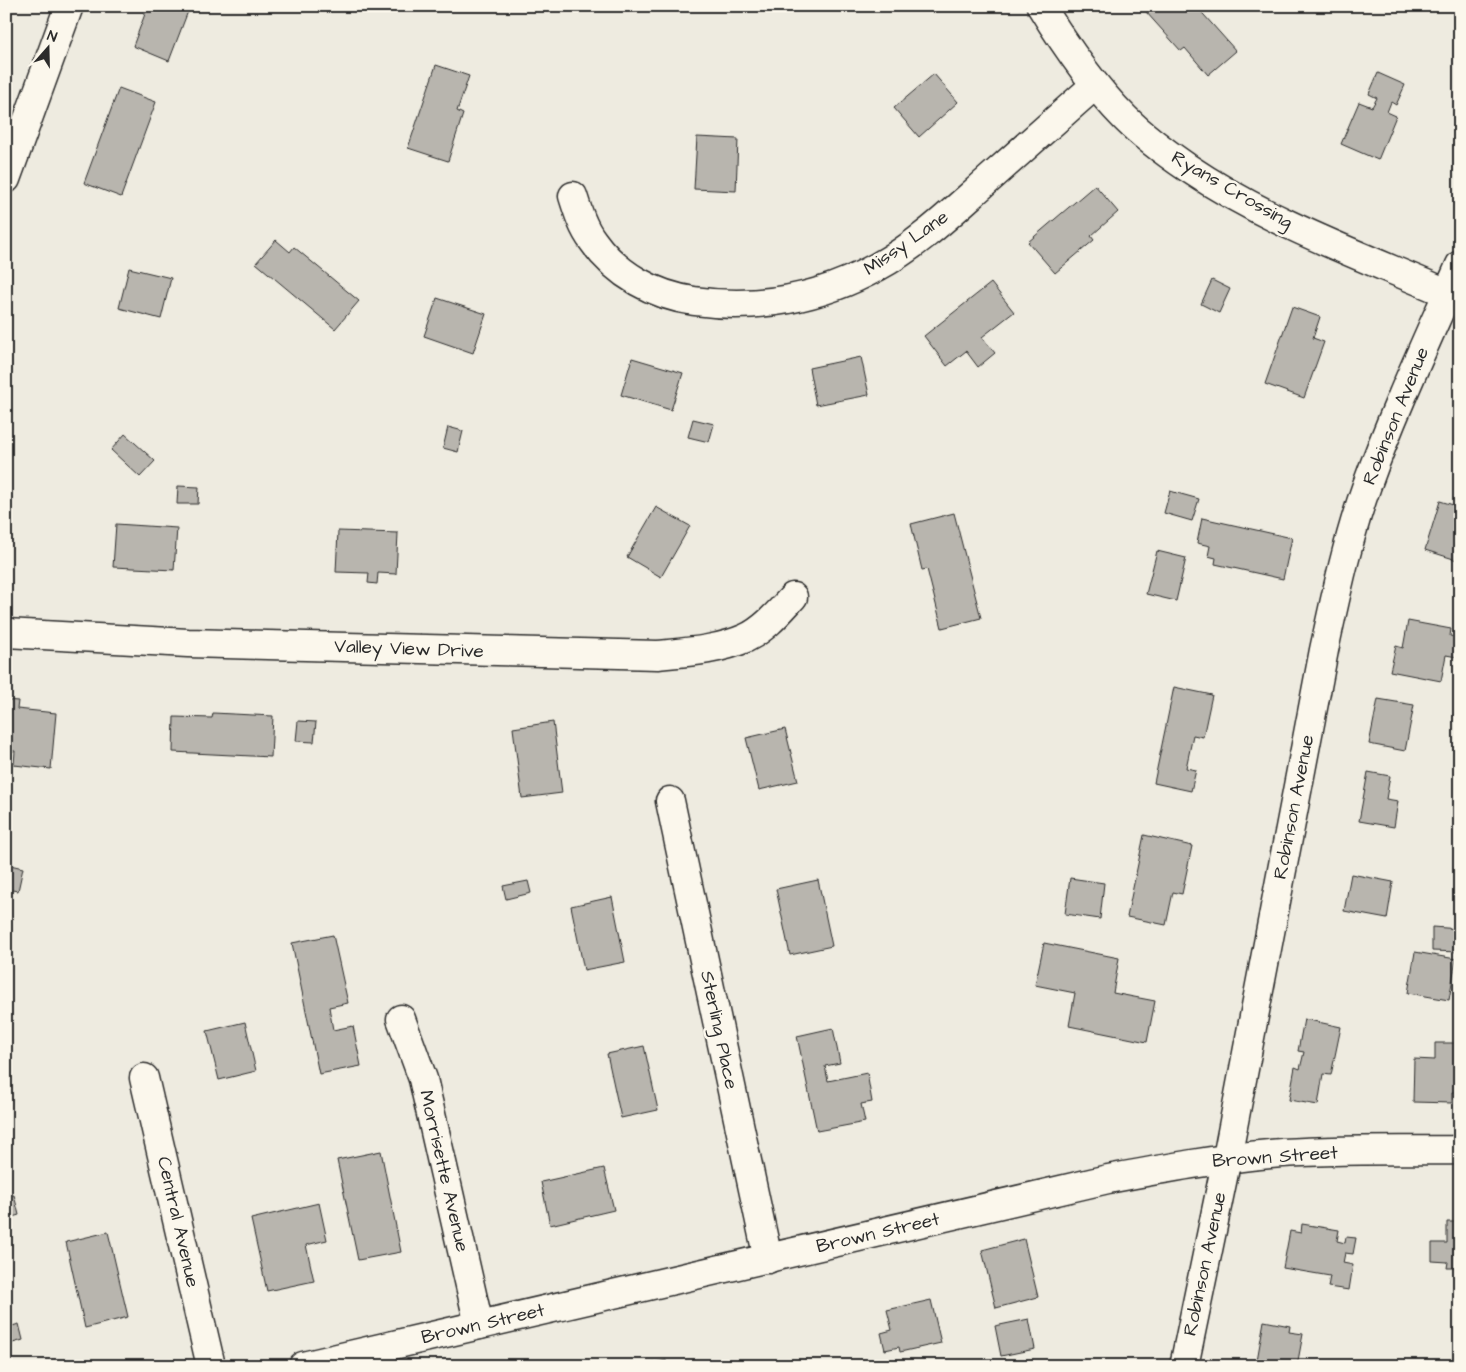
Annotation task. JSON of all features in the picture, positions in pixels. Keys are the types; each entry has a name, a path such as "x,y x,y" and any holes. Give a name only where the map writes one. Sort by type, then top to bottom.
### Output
{"street":[{"path":"6,179 69,6"},
{"name":"Ryans Crossing","path":"1041,6 1065,46 1095,85 1133,125 1166,153 1209,182 1298,229 1448,293"},
{"name":"Missy Lane","path":"572,196 581,220 592,241 611,262 630,278 653,290 682,299 717,304 751,304 811,294 842,284 878,266 912,244 945,218 1095,85"},
{"name":"Robinson Avenue","path":"1184,1366 1227,1158 1337,590 1366,487 1402,396 1460,265"},
{"name":"Valley View Drive","path":"6,633 188,643 658,655 706,649 747,638 771,621 793,597"},
{"name":"Sterling Place","path":"670,801 768,1259"},
{"name":"Morrisette Avenue","path":"401,1019 425,1087 479,1325"},
{"name":"Central Avenue","path":"144,1078 211,1366"},
{"name":"Brown Street","path":"303,1366 1108,1179 1227,1158 1310,1152 1460,1150"}],"building":[{"path":"148,6 190,6 169,61 133,46"},
{"path":"1153,6 1196,6 1236,51 1208,75 1185,48 1181,51 1146,12"},
{"path":"436,65 469,76 457,111 463,114 448,161 408,148"},
{"path":"1378,73 1405,85 1396,105 1391,102 1387,112 1396,116 1378,160 1341,144 1359,102 1372,107 1377,98 1369,94"},
{"path":"934,74 958,102 919,137 894,108"},
{"path":"119,88 156,102 121,197 84,183"},
{"path":"697,137 738,139 736,191 694,189"},
{"path":"1095,185 1118,212 1091,236 1094,240 1055,273 1028,242"},
{"path":"276,240 290,252 294,247 359,301 335,329 256,263"},
{"path":"129,268 171,278 161,319 119,308"},
{"path":"1212,280 1230,289 1219,313 1201,304"},
{"path":"991,283 1014,312 982,337 995,353 978,367 966,351 947,366 924,336"},
{"path":"437,298 486,314 473,353 424,336"},
{"path":"1292,307 1320,317 1313,338 1324,342 1304,398 1265,384"},
{"path":"861,357 869,395 816,405 809,368"},
{"path":"632,358 683,373 671,410 621,395"},
{"path":"693,419 714,424 709,442 688,437"},
{"path":"448,427 463,431 458,452 443,448"},
{"path":"125,434 155,461 140,477 111,450"},
{"path":"178,486 199,487 198,504 177,504"},
{"path":"1170,491 1199,499 1192,521 1164,513"},
{"path":"1440,501 1460,507 1460,561 1425,550"},
{"path":"656,507 690,526 661,577 627,557"},
{"path":"954,513 981,618 942,628 927,569 922,570 911,524"},
{"path":"1202,518 1292,538 1283,579 1215,564 1216,558 1208,556 1210,546 1197,543"},
{"path":"116,524 177,528 174,570 113,567"},
{"path":"338,531 398,533 396,574 378,573 377,584 368,583 369,573 336,572"},
{"path":"1157,551 1186,558 1176,601 1146,594"},
{"path":"1408,621 1451,629 1450,636 1460,638 1457,657 1446,655 1441,681 1390,671 1396,646 1403,648"},
{"path":"1174,687 1212,695 1203,737 1193,735 1186,768 1196,770 1191,791 1154,783"},
{"path":"1378,699 1414,705 1405,751 1369,744"},
{"path":"6,700 18,701 17,709 56,713 51,769 14,765 15,751 10,751 11,744 6,744"},
{"path":"213,713 273,716 271,757 173,752 174,717 212,718"},
{"path":"298,721 316,722 314,742 296,741"},
{"path":"553,722 562,793 522,798 513,728"},
{"path":"785,729 798,781 759,790 746,738"},
{"path":"1368,772 1390,776 1386,799 1398,801 1394,827 1359,821"},
{"path":"1144,835 1192,846 1182,894 1173,892 1166,925 1127,917"},
{"path":"6,864 23,868 18,891 6,889"},
{"path":"1351,874 1393,882 1387,919 1344,911"},
{"path":"1070,878 1104,883 1100,919 1065,914"},
{"path":"818,880 832,946 790,955 776,889"},
{"path":"528,881 531,893 506,899 503,886"},
{"path":"612,897 625,962 584,970 571,906"},
{"path":"1432,927 1460,929 1459,952 1432,951"},
{"path":"333,935 348,1003 329,1007 333,1030 353,1026 361,1066 319,1074 292,943"},
{"path":"1044,943 1119,958 1113,993 1155,1001 1147,1042 1069,1026 1075,993 1035,985"},
{"path":"1415,952 1456,959 1449,1000 1408,993"},
{"path":"1304,1019 1341,1027 1331,1075 1323,1074 1318,1105 1289,1100 1295,1067 1300,1069 1304,1052 1298,1051"},
{"path":"245,1022 256,1071 219,1080 207,1031"},
{"path":"833,1028 840,1063 825,1066 828,1081 867,1073 872,1102 861,1104 865,1122 817,1131 797,1036"},
{"path":"1435,1043 1460,1043 1460,1092 1452,1092 1452,1103 1413,1102 1414,1059 1435,1060"},
{"path":"644,1046 658,1110 621,1118 607,1054"},
{"path":"381,1151 401,1252 358,1260 337,1160"},
{"path":"604,1168 614,1210 550,1225 541,1182"},
{"path":"14,1195 19,1215 6,1219 6,1197"},
{"path":"319,1203 327,1240 306,1245 314,1281 267,1291 251,1219"},
{"path":"1447,1222 1460,1222 1460,1268 1447,1268 1448,1262 1432,1261 1432,1243 1447,1243"},
{"path":"1302,1224 1339,1230 1337,1241 1345,1243 1346,1237 1356,1238 1353,1254 1345,1253 1343,1263 1353,1265 1349,1290 1328,1287 1330,1276 1283,1268 1290,1231 1301,1233"},
{"path":"108,1232 128,1317 85,1328 66,1242"},
{"path":"1024,1239 1038,1297 996,1308 982,1250"},
{"path":"931,1300 941,1343 900,1352 899,1347 885,1350 881,1333 892,1330 887,1310"},
{"path":"6,1304 12,1326 19,1324 23,1340 6,1345"},
{"path":"1029,1319 1035,1349 1001,1356 995,1326"},
{"path":"1264,1321 1290,1326 1289,1332 1303,1334 1297,1366 1256,1366"},
{"path":"666,1360 667,1366 642,1366"}]}
